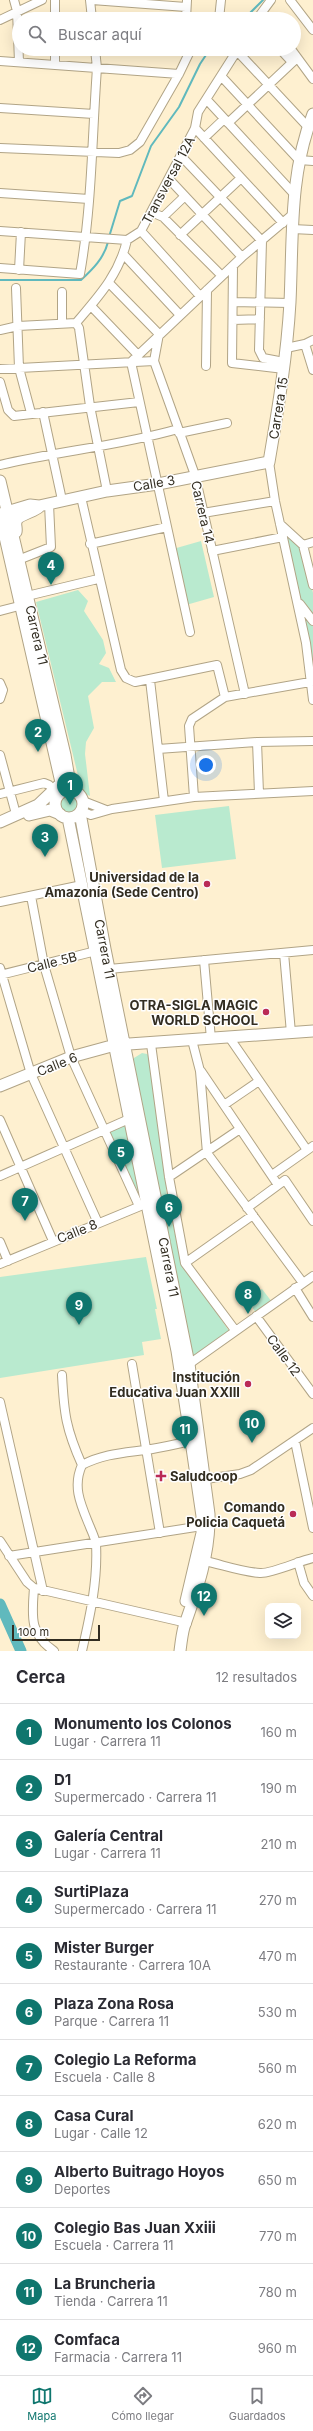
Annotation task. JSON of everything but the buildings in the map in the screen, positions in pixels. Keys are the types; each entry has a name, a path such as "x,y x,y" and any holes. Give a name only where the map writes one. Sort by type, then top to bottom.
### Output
{"main road":[{"name":"Carrera 15","path":"270,462 284,366 290,303 287,226 293,214 299,160 313,114"},
{"name":"Calle 3","path":"3,514 30,505 44,505 107,491 158,484 195,475 270,462"},
{"name":"Carrera 11","path":"0,481 3,514 15,562 27,596 65,755 62,790 55,802 64,816 100,950 109,969 129,1119 184,1368 200,1479 202,1526 180,1651"},
{"name":"Calle 3","path":"14,539 17,531 16,522 18,518 35,511 44,505"},
{"name":"Carrera 11","path":"3,514 14,539 19,606 62,790"},
{"path":"0,822 38,805 62,790 76,792 81,808 64,816 43,810 0,829"},
{"name":"Carrera 11","path":"81,808 100,950 119,1045 129,1069 147,1204"},
{"name":"Calle 6","path":"0,1086 71,1057 119,1045 151,1044 313,1031"},
{"path":"129,1069 132,1067 133,1056 151,1044"},
{"name":"Carrera 11","path":"184,1368 191,1441 209,1514 210,1538 205,1561 184,1627"}],"street":[{"path":"0,20 17,4 42,0"},
{"path":"55,0 55,12"},
{"path":"92,12 91,0 187,4"},
{"path":"219,12 220,0"},
{"path":"264,11 272,0"},
{"path":"290,0 299,12"},
{"path":"301,14 313,30"},
{"path":"19,56 19,62"},
{"path":"54,65 55,56"},
{"path":"0,268 80,274 86,237 89,199 98,68 96,56"},
{"path":"0,148 119,154 130,150 140,142 188,56"},
{"name":"Transversal 12A","path":"127,240 142,231 195,128 198,112 207,100 233,56"},
{"path":"242,56 308,127"},
{"path":"290,56 313,80"},
{"path":"294,56 295,60"},
{"path":"204,138 247,105 295,60"},
{"path":"0,61 179,74"},
{"path":"221,76 299,160 313,162"},
{"path":"207,100 295,195"},
{"path":"0,108 94,114"},
{"path":"195,128 287,226 313,230"},
{"path":"181,156 262,241 260,354 263,358 284,366"},
{"path":"180,235 241,178"},
{"path":"169,179 242,258"},
{"path":"0,193 89,199"},
{"path":"163,216 185,196"},
{"path":"151,212 163,216 180,235 222,276"},
{"path":"190,632 131,362 137,354 242,258 262,241 287,226"},
{"path":"0,231 127,240 124,255 110,284 76,324"},
{"path":"142,231 200,296"},
{"path":"19,270 21,232"},
{"path":"124,255 180,315"},
{"path":"233,266 232,363 284,366"},
{"path":"110,284 159,334"},
{"path":"16,288 19,368 31,413"},
{"path":"206,366 207,290"},
{"path":"62,292 62,323"},
{"path":"233,302 290,303"},
{"path":"91,306 137,354"},
{"path":"233,320 260,319"},
{"path":"0,330 18,326 62,323 76,324"},
{"path":"76,324 90,406 100,447 107,491"},
{"name":"Carrera 14","path":"159,334 154,361 195,475 245,694"},
{"path":"286,348 305,344 313,340"},
{"path":"305,344 313,370"},
{"path":"0,369 154,361"},
{"path":"0,382 10,414 14,416 90,406 139,402"},
{"path":"43,412 62,500"},
{"path":"0,465 52,453 100,447 178,431 227,424"},
{"name":"Carrera 15","path":"270,462 275,501 306,643 313,700"},
{"path":"81,497 98,579 121,670 126,678 135,682 150,680 217,665 225,697"},
{"path":"204,513 275,501"},
{"path":"15,562 51,547 44,505"},
{"path":"280,524 303,545 313,585"},
{"path":"90,544 167,527"},
{"path":"212,551 283,537"},
{"path":"303,545 313,542"},
{"path":"27,596 98,579"},
{"path":"298,602 313,620"},
{"path":"0,611 19,606"},
{"path":"150,680 164,801"},
{"path":"0,683 1,698"},
{"path":"194,797 189,722 225,697 311,686"},
{"path":"158,749 191,745 313,740"},
{"path":"257,742 259,793"},
{"path":"0,755 16,814"},
{"path":"0,794 44,783 62,790"},
{"path":"81,808 91,815 106,810 194,797 313,791"},
{"path":"0,902 82,885"},
{"path":"31,896 44,965 71,1057 104,1129 147,1204"},
{"name":"Calle 5B","path":"0,972 44,965 100,950"},
{"path":"109,969 313,950"},
{"path":"284,952 291,1033"},
{"path":"204,960 211,1038"},
{"path":"0,972 31,1074 98,1223"},
{"path":"229,1037 259,1081 310,1148 272,1175"},
{"path":"192,1040 200,1071 207,1153 303,1283"},
{"path":"151,1044 169,1177 185,1263 235,1330"},
{"path":"200,1071 278,1185"},
{"path":"224,1105 259,1081"},
{"path":"0,1176 129,1119"},
{"path":"0,1120 53,1241"},
{"path":"169,1177 207,1153 240,1129"},
{"path":"247,1208 285,1180 313,1221"},
{"name":"Calle 8","path":"4,1263 53,1241 147,1204"},
{"path":"185,1263 253,1215"},
{"path":"0,1242 4,1263"},
{"path":"184,1368 235,1330 313,1276"},
{"path":"295,1288 313,1317"},
{"name":"Calle 12","path":"256,1316 313,1394"},
{"path":"132,1364 160,1533"},
{"path":"62,1375 64,1413 68,1433 82,1465"},
{"path":"0,1402 36,1552 43,1591"},
{"path":"200,1479 240,1474 252,1470 313,1428"},
{"path":"82,1651 94,1602 96,1542 80,1502 76,1487 77,1477 82,1465 97,1458 191,1441"},
{"path":"295,1441 313,1528"},
{"path":"9,1556 202,1526"},
{"path":"0,1541 27,1582 34,1588 94,1602 184,1627"},
{"path":"205,1561 260,1574 275,1571 313,1558"},
{"path":"298,1562 304,1583 313,1596"},
{"path":"34,1588 32,1622 34,1630 54,1651"}],"green space":[{"path":"286,532 303,548 313,593 313,686"},
{"path":"201,541 214,597 186,605 173,549"},
{"path":"78,590 88,601 84,611 103,640 106,653 99,664 109,668 116,682 102,682 88,696 94,728 86,742 85,754 90,796 82,792 36,602"},
{"path":"69,794 76,797 79,804 76,811 69,814 62,811 59,804 62,797"},
{"path":"229,806 236,859 162,868 155,815"},
{"path":"142,1053 147,1054 151,1058 168,1182 166,1190 180,1259 229,1331 192,1357 132,1064 134,1058"},
{"path":"126,1125 140,1196 108,1132"},
{"path":"146,1257 157,1309 155,1309 161,1339 142,1342 144,1355 0,1378 0,1277"},
{"path":"262,1289 272,1302 256,1313 247,1299"}],"waterway":[{"path":"251,12 263,0"},
{"path":"109,237 120,201 132,196 151,146 179,107 205,56"},
{"path":"0,280 81,280 101,258 108,242"},
{"path":"0,1604 21,1651"}],"place":[{"name":"SurtiPlaza","path":"51,585"},
{"name":"D1","path":"38,752"},
{"name":"Monumento los Colonos","path":"70,805"},
{"name":"Galería Central","path":"45,857"},
{"name":"Universidad de la Amazonía (Sede Centro)","path":"207,884"},
{"name":"OTRA-SIGLA MAGIC WORLD SCHOOL","path":"266,1012"},
{"name":"Mister Burger","path":"121,1172"},
{"name":"Colegio La Reforma","path":"25,1221"},
{"name":"Plaza Zona Rosa","path":"169,1227"},
{"name":"Casa Cural","path":"248,1314"},
{"name":"Alberto Buitrago Hoyos","path":"79,1325"},
{"name":"Institución Educativa Juan XXIII","path":"248,1384"},
{"name":"Colegio Bas Juan Xxiii","path":"252,1443"},
{"name":"La Bruncheria","path":"185,1449"},
{"name":"Saludcoop","path":"161,1476"},
{"name":"Comando Policia Caquetá","path":"293,1514"},
{"name":"Comfaca","path":"204,1616"}]}
